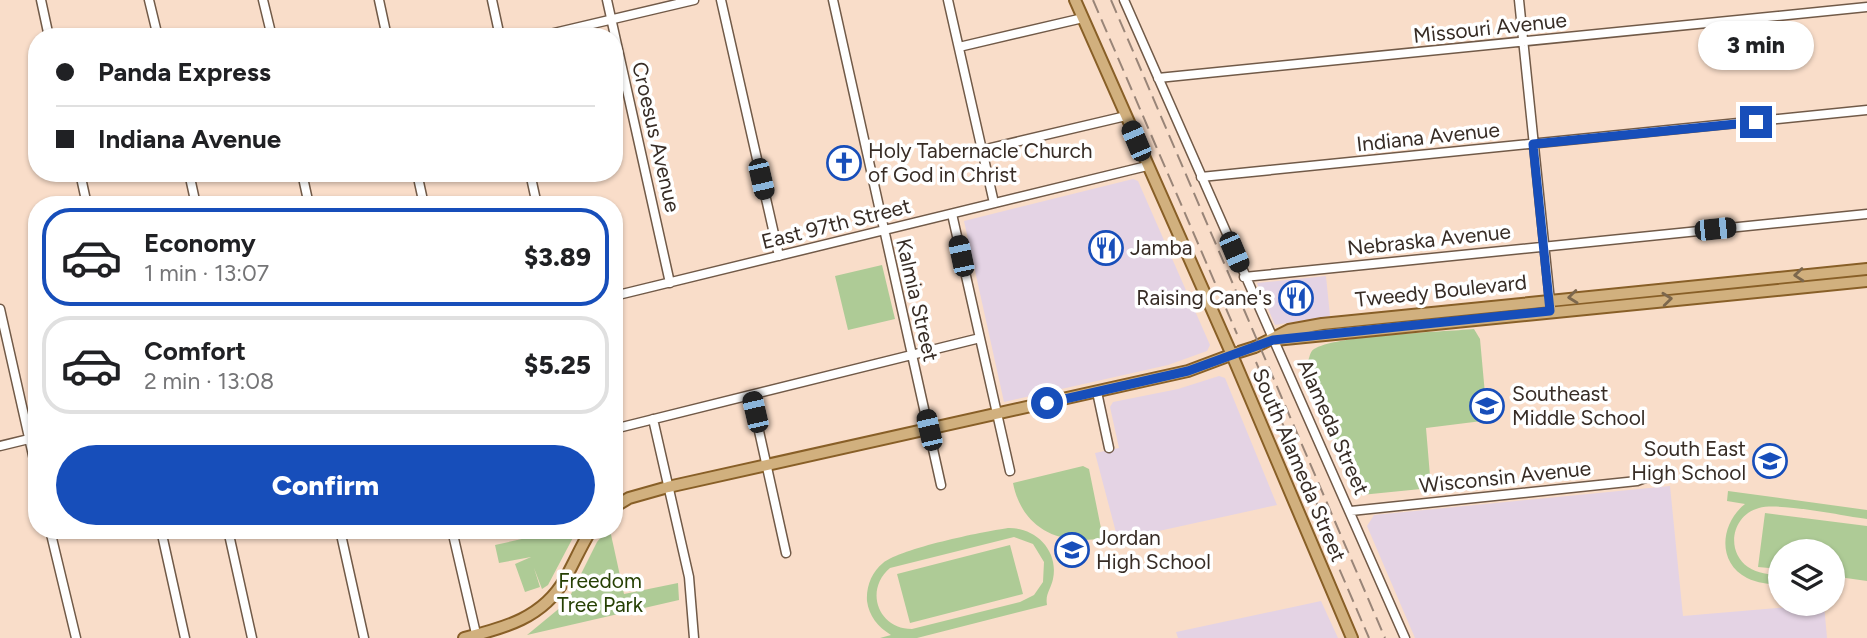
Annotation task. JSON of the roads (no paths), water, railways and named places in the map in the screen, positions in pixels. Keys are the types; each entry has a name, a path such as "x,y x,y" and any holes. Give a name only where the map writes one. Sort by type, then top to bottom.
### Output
{"main road":[{"name":"South Alameda Street","path":"1075,0 1147,166 1235,354 1352,638"},
{"name":"Tweedy Boulevard","path":"623,502 668,487 1188,371 1273,340 1867,269"},
{"name":"Tweedy Boulevard","path":"1550,305 1867,281"},
{"path":"464,638 516,623 535,613 564,582 586,539"}],"street":[{"path":"41,0 47,28"},
{"path":"149,0 156,28"},
{"path":"263,0 270,28"},
{"path":"379,0 385,28"},
{"path":"492,0 498,28"},
{"name":"Croesus Avenue","path":"607,0 614,28"},
{"path":"577,28 694,0"},
{"path":"721,0 779,256"},
{"name":"Kalmia Street","path":"833,0 941,485"},
{"path":"948,0 994,203"},
{"name":"Alameda Street","path":"1124,0 1405,638"},
{"path":"1519,0 1550,305"},
{"name":"Missouri Avenue","path":"1158,78 1867,8"},
{"path":"958,47 1083,18"},
{"name":"Croesus Avenue","path":"623,70 670,283"},
{"name":"Indiana Avenue","path":"1201,177 1867,110"},
{"path":"982,150 1126,116"},
{"name":"East 97th Street","path":"623,294 1147,166"},
{"path":"952,214 1010,471"},
{"name":"Nebraska Avenue","path":"1244,276 1867,214"},
{"path":"0,309 28,418"},
{"path":"623,427 980,338"},
{"path":"1097,392 1109,448"},
{"path":"751,395 786,553"},
{"path":"653,419 689,577 694,638"},
{"path":"0,446 28,439"},
{"name":"Wisconsin Avenue","path":"1351,511 1637,481 1661,472"},
{"path":"52,539 76,638"},
{"path":"163,539 186,638"},
{"path":"230,539 251,638"},
{"path":"342,539 364,638"},
{"path":"454,539 477,636"}],"railway":[{"path":"1093,0 1237,334"},
{"path":"1111,0 1385,638"},
{"path":"1256,362 1332,539"},
{"path":"1323,531 1369,638"}],"place":[{"name":"Holy Tabernacle Church of God in Christ","path":"844,163"},
{"name":"Jamba","path":"1106,248"},
{"name":"Raising Cane's","path":"1296,298"},
{"name":"Southeast Middle School","path":"1487,406"},
{"name":"South East High School","path":"1770,461"},
{"name":"Jordan High School","path":"1072,550"}],"park label":[{"name":"Freedom Tree Park","path":"600,593"}]}
